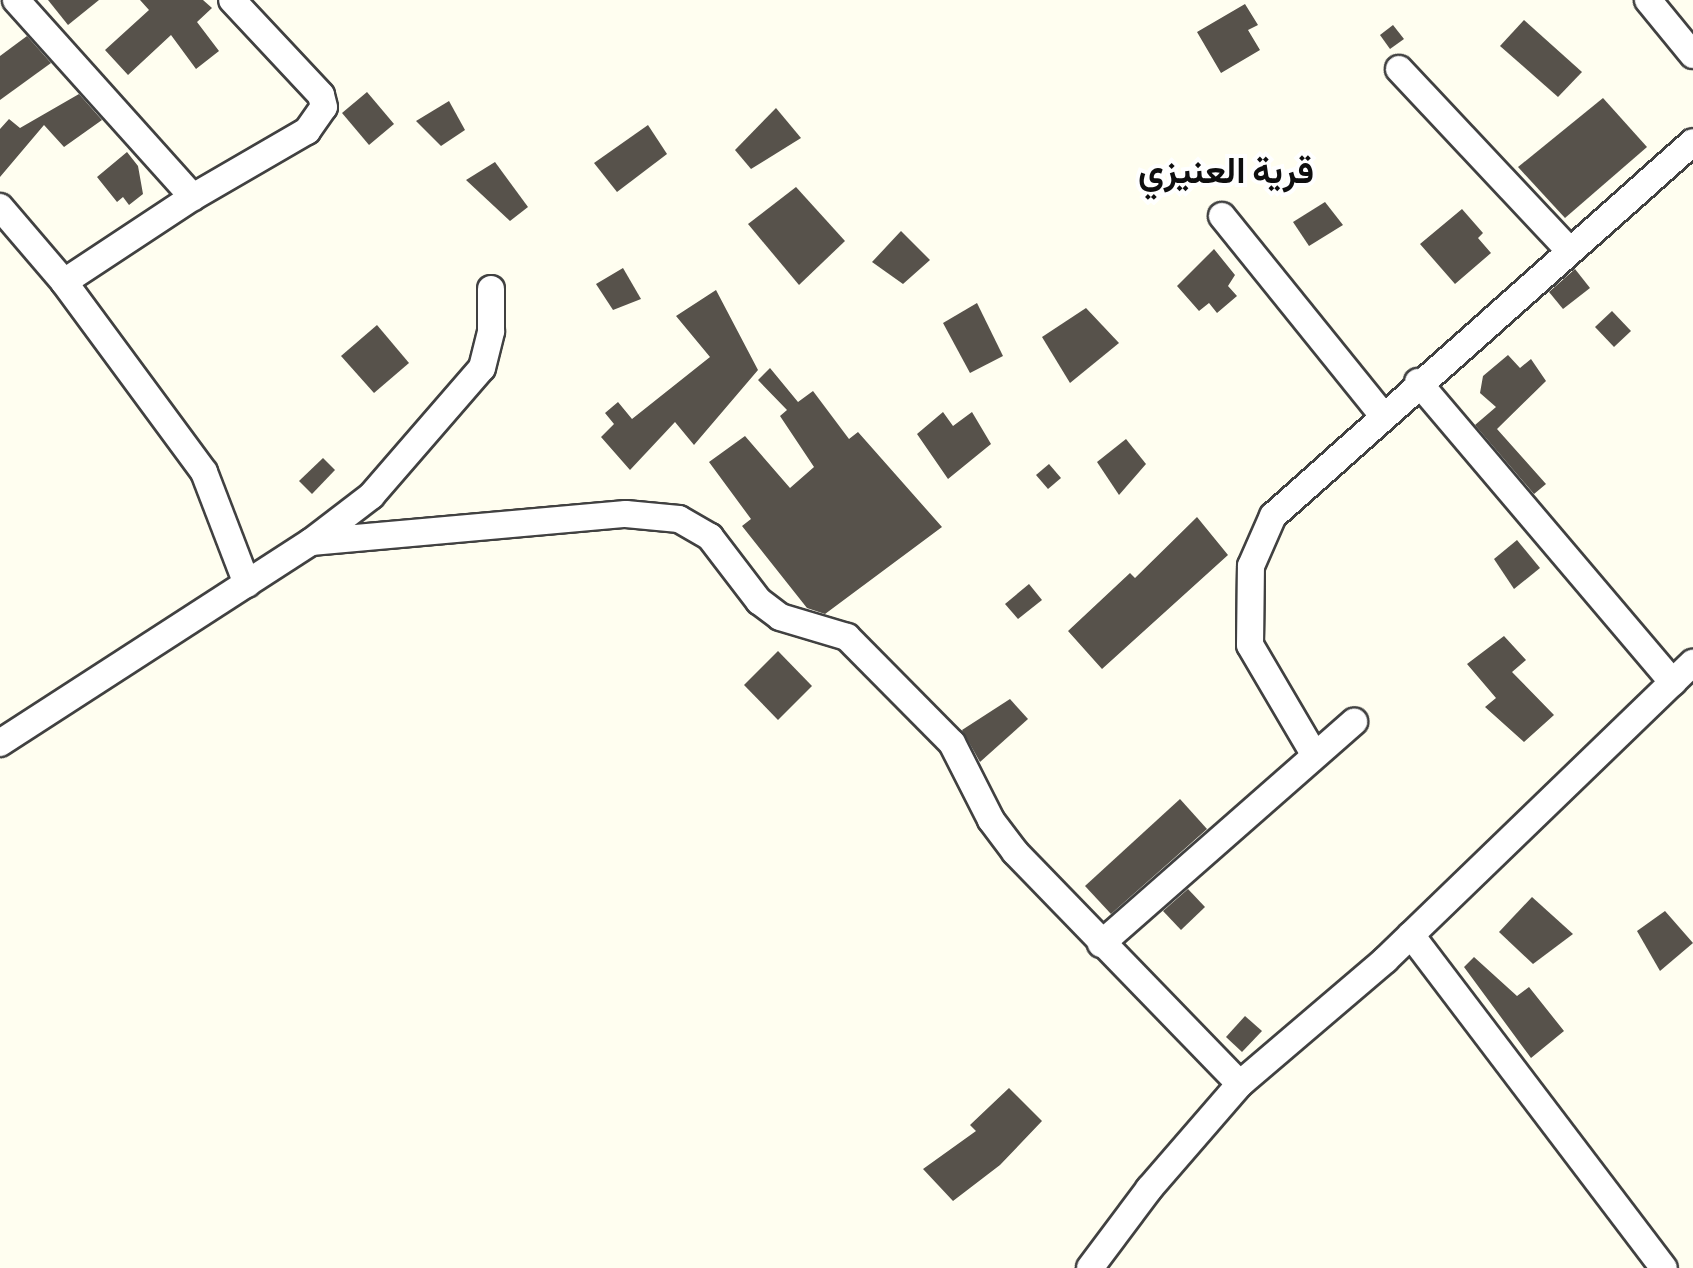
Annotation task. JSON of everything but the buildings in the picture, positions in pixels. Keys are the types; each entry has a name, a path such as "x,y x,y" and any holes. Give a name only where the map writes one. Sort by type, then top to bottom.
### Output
{"street":[{"path":"16,0 193,197"},
{"path":"64,282 193,197 307,131 324,107 321,95 232,0"},
{"path":"1648,0 1693,55"},
{"path":"1399,69 1569,250"},
{"path":"1314,754 1250,645 1251,566 1273,516 1381,413 1693,142"},
{"path":"0,207 64,282 204,472 247,584"},
{"path":"1222,216 1381,413"},
{"path":"0,743 311,542 371,496 464,395 487,352 491,289"},
{"path":"1418,382 1673,683"},
{"path":"311,542 626,514 679,519 710,537 759,601 780,617 847,637 952,743 991,820 1101,944 1240,1084"},
{"path":"1090,1268 1149,1189 1240,1084 1411,935 1693,663"},
{"path":"1101,944 1354,722"},
{"path":"1411,935 1664,1268"}],"district":[{"name":"قرية العنيزي","path":"1226,171"}]}
